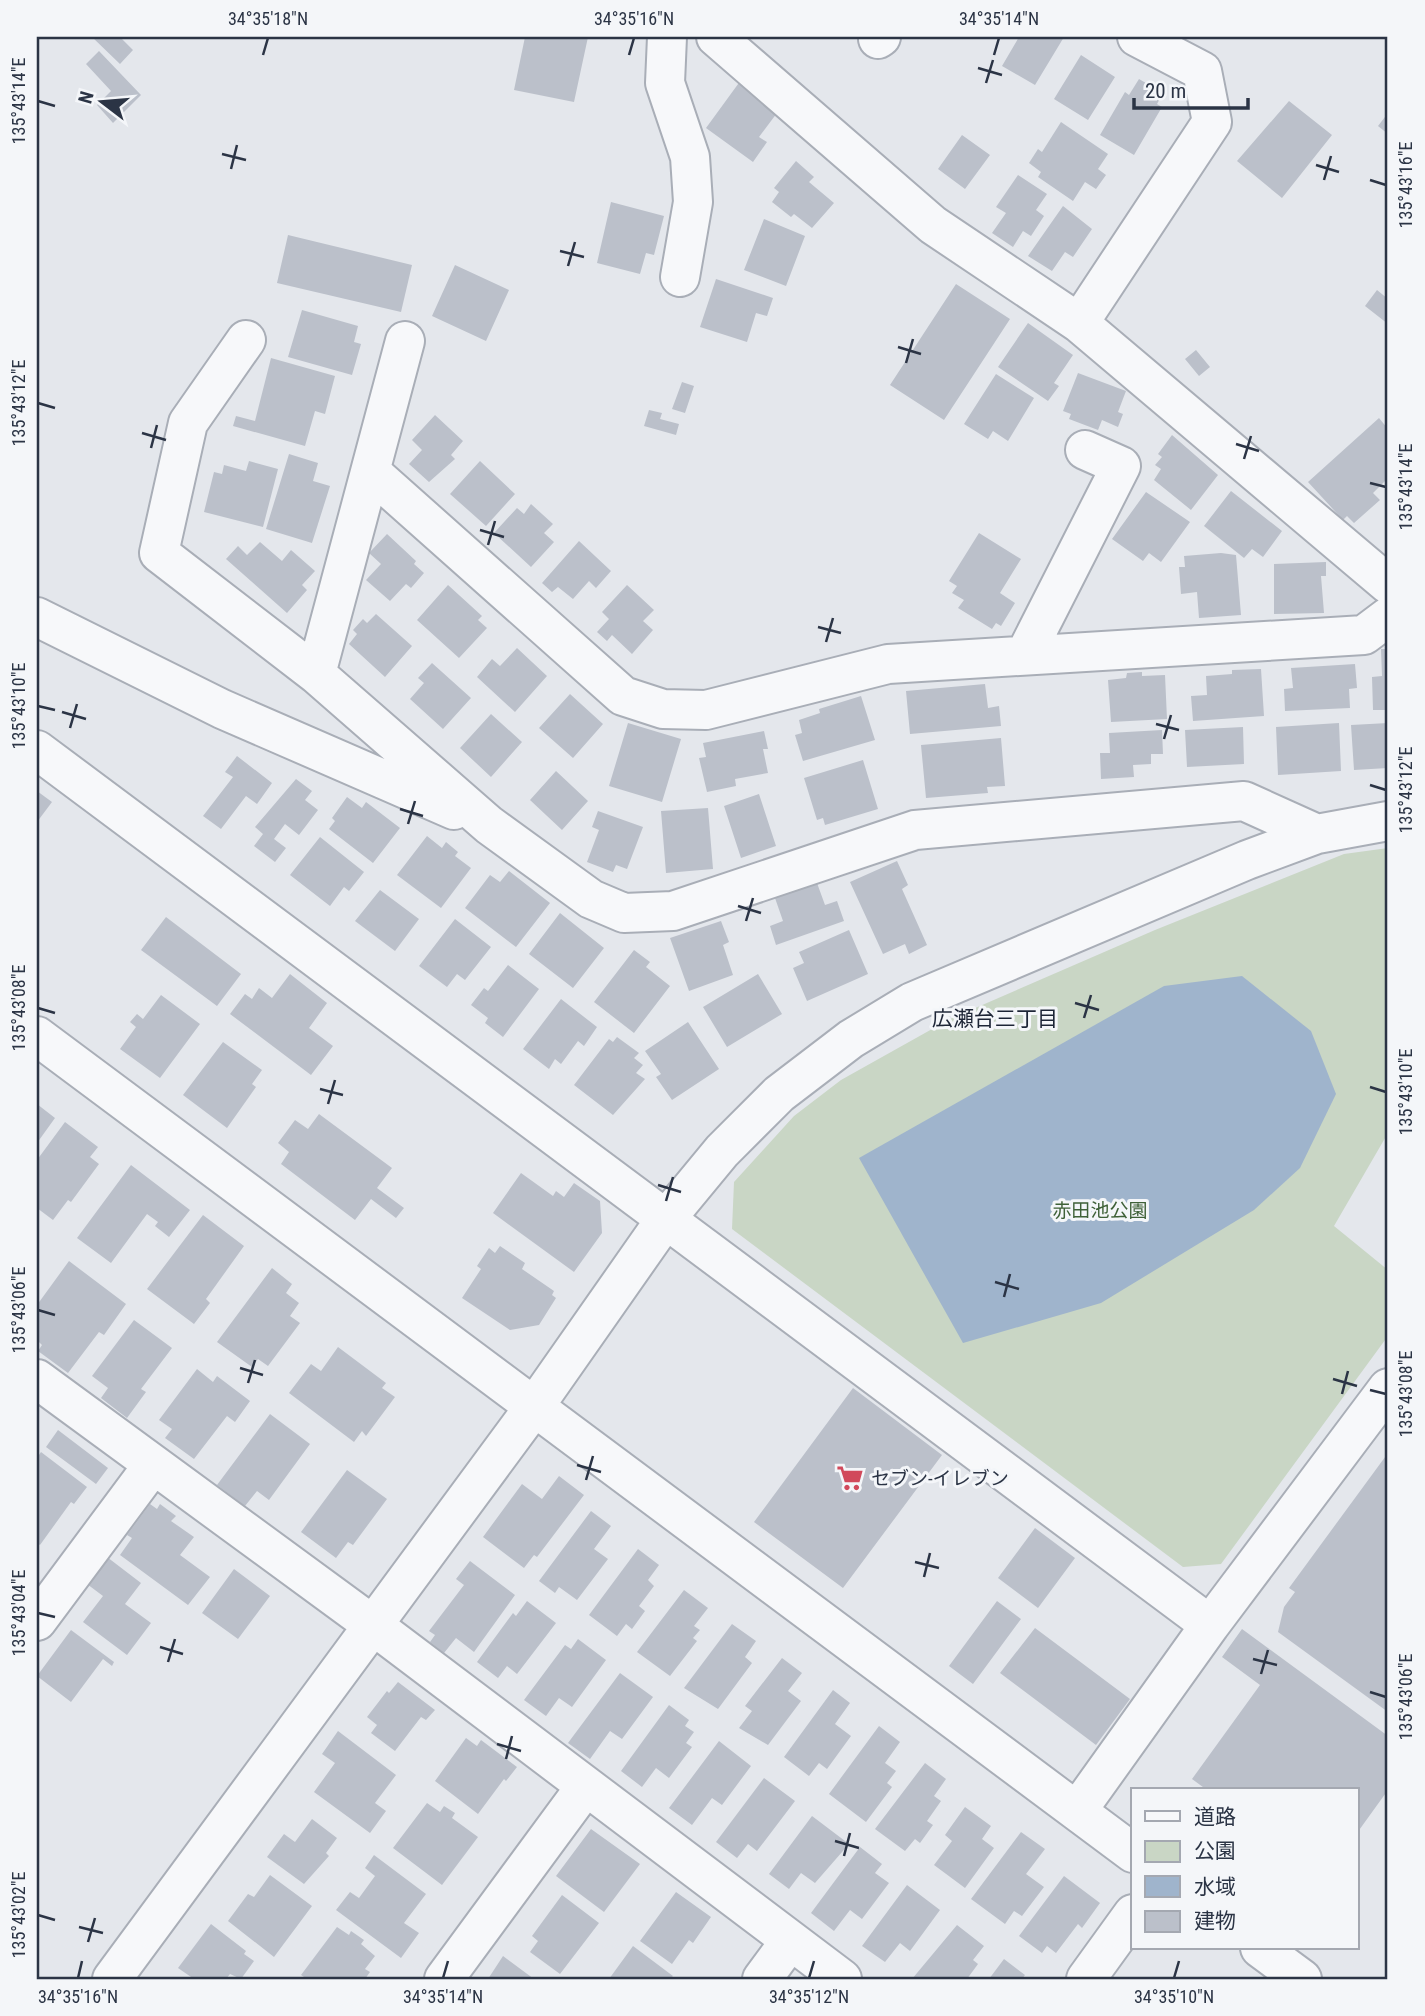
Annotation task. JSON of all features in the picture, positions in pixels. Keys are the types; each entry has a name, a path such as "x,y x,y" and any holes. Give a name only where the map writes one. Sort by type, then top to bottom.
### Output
{"street":[{"path":"667,37 666,83 690,157 693,202 680,277"},
{"path":"716,37 933,225 1079,323 1388,584"},
{"path":"1079,323 1212,122 1202,71 1137,37"},
{"path":"246,340 188,423 159,553 316,674 489,825 591,898 624,913 673,911 915,830 1244,801 1317,834"},
{"path":"316,674 405,341"},
{"path":"1025,655 1121,466 1085,450"},
{"path":"371,472 623,696 663,709 706,710 888,664 1364,635 1388,617"},
{"path":"37,617 222,709 489,825"},
{"path":"37,750 1210,1625"},
{"path":"112,1979 534,1408 665,1220 722,1150 779,1094 814,1065 881,1019 938,991 1247,860 1317,834 1388,821"},
{"path":"37,1036 1131,1852"},
{"path":"37,1379 374,1626 842,1979"},
{"path":"1077,1811 1210,1625 1388,1388"},
{"path":"37,1621 153,1465"},
{"path":"444,1979 586,1786"},
{"path":"1086,1979 1131,1917"},
{"path":"762,1979 790,1941"},
{"path":"1263,1950 1302,1979"}],"green space":[{"name":"赤田池公園","path":"1388,848 1388,1133 1334,1226 1388,1270 1388,1336 1221,1564 1183,1567 732,1229 734,1182 794,1116 841,1080 950,1019 1155,930 1344,854"}],"water":[{"path":"1242,976 1311,1031 1336,1094 1300,1168 1254,1210 1101,1303 963,1343 859,1158 1164,986"}],"building":[{"path":"92,37 120,37 133,50 120,64"},
{"path":"525,37 588,37 574,102 514,90"},
{"path":"1019,37 1064,37 1035,85 1002,66"},
{"path":"99,51 141,95 113,123 97,105 111,91 86,64"},
{"path":"1081,55 1115,77 1088,120 1054,99"},
{"path":"1139,79 1163,93 1157,104 1162,107 1134,155 1100,135 1125,92 1129,95"},
{"path":"741,80 780,109 759,137 767,142 753,162 706,128"},
{"path":"1289,101 1332,135 1282,198 1237,161"},
{"path":"1388,113 1388,134 1378,126"},
{"path":"1061,122 1108,154 1098,169 1106,175 1096,189 1085,182 1073,201 1038,177 1041,172 1029,163 1038,149 1042,152"},
{"path":"962,135 990,155 965,189 938,169"},
{"path":"796,161 814,177 809,182 834,203 812,228 794,214 791,217 772,202 779,192 774,188"},
{"path":"1018,175 1047,194 1036,210 1044,216 1031,236 1023,231 1013,247 992,233 1006,213 996,207"},
{"path":"611,202 664,216 654,255 646,253 640,274 597,263"},
{"path":"1063,206 1092,229 1073,257 1065,252 1052,271 1028,256"},
{"path":"764,219 805,236 786,286 744,270"},
{"path":"288,235 412,265 401,312 277,283"},
{"path":"455,265 509,290 486,341 432,316"},
{"path":"716,279 773,298 767,316 756,313 747,342 700,327"},
{"path":"956,284 1010,319 944,420 890,385"},
{"path":"1377,290 1388,299 1388,324 1365,306"},
{"path":"302,310 358,326 354,342 361,344 352,375 288,357"},
{"path":"1028,323 1073,355 1054,383 1059,386 1048,401 998,367"},
{"path":"1196,350 1210,367 1199,376 1185,359"},
{"path":"271,358 335,376 325,414 315,411 305,446 233,426 236,416 255,421"},
{"path":"1078,373 1126,391 1118,412 1123,414 1118,427 1102,420 1098,430 1069,419 1071,414 1063,411"},
{"path":"996,374 1034,398 1008,441 993,431 988,439 964,424"},
{"path":"682,382 694,386 685,413 672,409"},
{"path":"649,410 662,413 660,419 679,424 676,435 644,426"},
{"path":"435,415 463,441 451,455 455,459 429,482 409,464 422,450 412,440"},
{"path":"1379,418 1388,429 1388,478 1373,493 1380,500 1354,523 1347,516 1343,520 1308,482"},
{"path":"1172,435 1218,475 1191,510 1154,480 1161,469 1155,465 1162,457 1158,454"},
{"path":"289,454 318,463 313,481 330,486 312,543 266,529"},
{"path":"249,461 278,469 263,527 204,512 214,472 222,474 224,465 246,471"},
{"path":"480,461 515,494 486,526 450,494"},
{"path":"1231,491 1282,531 1263,557 1252,549 1244,558 1204,526"},
{"path":"1146,492 1190,522 1161,562 1149,553 1143,561 1112,539"},
{"path":"531,504 553,524 544,533 554,542 531,567 494,533 517,508 524,514"},
{"path":"979,533 1021,559 1000,593 1015,603 1001,626 996,623 992,629 958,608 964,600 952,593 957,586 949,581"},
{"path":"387,534 416,561 414,564 424,573 411,588 406,584 390,601 366,580 381,564 369,553"},
{"path":"579,541 611,571 596,588 589,581 573,599 558,587 552,592 542,583"},
{"path":"260,542 282,561 291,550 315,571 302,585 307,590 287,613 226,559 238,546 247,555"},
{"path":"1221,553 1236,555 1241,615 1199,618 1197,592 1181,594 1179,567 1185,567 1184,556"},
{"path":"1326,562 1326,576 1321,576 1324,613 1274,614 1274,564"},
{"path":"448,585 482,616 478,620 487,628 459,658 417,620"},
{"path":"627,585 654,610 643,621 653,630 632,654 612,635 607,641 597,632 609,619 602,612"},
{"path":"376,614 412,646 385,677 349,644 357,634 353,630 363,619 367,623"},
{"path":"517,648 547,676 515,712 477,677 492,659 500,666"},
{"path":"1381,649 1388,649 1388,710 1373,710 1372,677 1382,676"},
{"path":"432,663 471,698 443,729 410,699 424,683 418,678"},
{"path":"1355,664 1357,688 1349,689 1350,708 1285,711 1284,689 1293,688 1291,668"},
{"path":"1261,669 1264,716 1193,721 1191,696 1207,695 1206,676 1232,674 1232,670"},
{"path":"1142,672 1142,676 1165,675 1167,719 1111,722 1108,680 1126,678 1127,673"},
{"path":"985,684 988,708 999,706 1001,726 910,734 906,691"},
{"path":"570,694 603,724 573,758 539,728"},
{"path":"861,696 875,740 803,761 795,735 802,733 799,720 820,713 819,709"},
{"path":"491,714 522,742 491,777 460,748"},
{"path":"628,723 681,739 662,802 609,786"},
{"path":"1339,723 1341,771 1278,775 1276,727"},
{"path":"1388,723 1388,768 1354,770 1351,725"},
{"path":"1243,727 1244,764 1187,767 1185,730"},
{"path":"1162,730 1163,754 1151,754 1151,764 1133,765 1134,777 1101,779 1100,753 1110,753 1109,733"},
{"path":"764,731 768,749 763,749 768,773 735,779 736,786 707,792 699,758 706,757 703,743"},
{"path":"1001,738 1005,786 987,787 988,793 926,798 921,745"},
{"path":"237,756 272,783 257,804 246,796 221,829 203,816 233,777 225,772"},
{"path":"863,760 878,809 825,825 823,818 817,820 804,778"},
{"path":"556,771 588,801 562,830 530,800"},
{"path":"296,779 312,791 305,800 318,810 299,835 285,824 274,839 286,848 275,862 254,846 263,834 255,827"},
{"path":"37,791 52,802 37,822"},
{"path":"759,794 776,846 741,858 724,806"},
{"path":"347,797 362,808 366,802 400,828 373,863 329,829 335,821 332,818"},
{"path":"708,808 713,869 666,873 661,811"},
{"path":"598,811 643,827 627,869 616,865 613,872 587,862 599,830 592,827"},
{"path":"427,836 442,848 446,842 458,852 455,856 471,868 441,908 397,875"},
{"path":"320,837 364,872 349,891 344,887 330,906 290,875"},
{"path":"897,861 908,885 902,889 927,945 909,954 905,944 883,954 850,882"},
{"path":"509,871 550,903 516,947 465,908 490,875 500,882"},
{"path":"817,883 825,905 837,901 844,921 776,945 770,926 783,921 775,898"},
{"path":"380,890 419,919 395,951 355,921"},
{"path":"560,913 604,948 573,988 529,954"},
{"path":"166,917 241,974 217,1006 141,950"},
{"path":"455,919 491,947 465,980 457,974 447,987 419,966"},
{"path":"721,921 729,942 723,945 733,975 689,991 670,938"},
{"path":"849,930 868,974 807,1001 793,968 804,963 799,952"},
{"path":"634,950 650,962 646,967 670,986 634,1033 594,1002"},
{"path":"508,965 539,989 503,1037 485,1023 488,1018 471,1005 484,988 488,991"},
{"path":"290,974 327,1003 309,1028 333,1046 311,1075 230,1014 245,994 252,999 259,988 272,998"},
{"path":"758,974 782,1014 727,1047 703,1007"},
{"path":"161,995 200,1024 160,1078 120,1049 136,1027 130,1022 137,1014 143,1019"},
{"path":"561,999 597,1027 584,1046 578,1041 561,1064 555,1059 549,1069 523,1049"},
{"path":"688,1022 719,1069 672,1100 656,1077 661,1074 645,1051"},
{"path":"617,1037 639,1053 634,1058 643,1065 636,1073 645,1079 613,1115 574,1085 609,1039 613,1042"},
{"path":"223,1042 262,1070 252,1084 256,1087 227,1128 183,1095"},
{"path":"37,1104 55,1118 37,1143"},
{"path":"319,1114 392,1168 377,1188 404,1208 396,1218 371,1199 355,1220 281,1164 289,1152 278,1143 295,1120 308,1129"},
{"path":"65,1122 98,1147 90,1157 99,1164 71,1202 68,1200 53,1220 37,1208 37,1160"},
{"path":"131,1165 190,1210 169,1237 155,1226 158,1222 147,1214 111,1263 77,1238"},
{"path":"521,1173 553,1196 556,1191 564,1197 574,1183 600,1201 602,1233 574,1272 493,1213"},
{"path":"203,1215 244,1246 206,1299 210,1303 194,1324 147,1289"},
{"path":"500,1246 525,1263 522,1269 554,1291 552,1295 556,1298 539,1325 510,1330 462,1298 481,1269 477,1266 489,1248 495,1253"},
{"path":"69,1261 126,1304 104,1335 99,1332 68,1373 38,1351 42,1345 37,1340 37,1305"},
{"path":"272,1268 292,1284 286,1293 299,1303 290,1316 300,1323 268,1366 258,1359 252,1367 217,1342"},
{"path":"134,1320 172,1348 141,1389 146,1392 127,1418 101,1398 108,1388 92,1376"},
{"path":"338,1347 386,1383 382,1388 395,1397 366,1436 362,1431 354,1442 289,1393 311,1364 321,1371"},
{"path":"197,1369 213,1382 217,1376 250,1401 235,1422 227,1416 194,1459 165,1438 172,1429 159,1420"},
{"path":"853,1388 942,1455 843,1588 754,1522"},
{"path":"270,1414 310,1444 269,1500 257,1491 245,1506 217,1485"},
{"path":"58,1430 108,1468 96,1484 46,1447"},
{"path":"41,1452 87,1487 74,1504 71,1502 40,1545 37,1543 37,1458"},
{"path":"1388,1453 1388,1712 1278,1632 1284,1607 1295,1592 1289,1588"},
{"path":"347,1470 387,1499 353,1545 348,1542 336,1558 301,1532"},
{"path":"559,1476 584,1495 537,1557 534,1555 524,1568 483,1537 522,1484 542,1499"},
{"path":"150,1504 157,1509 160,1504 176,1516 171,1521 194,1537 180,1555 210,1577 188,1605 120,1555 132,1538 127,1535"},
{"path":"591,1511 611,1526 594,1549 608,1559 577,1600 559,1587 555,1593 539,1581"},
{"path":"1035,1528 1075,1558 1038,1608 998,1578"},
{"path":"638,1549 659,1565 648,1580 654,1586 639,1606 645,1611 632,1629 626,1624 617,1636 589,1615"},
{"path":"107,1557 141,1583 125,1604 151,1623 127,1655 83,1622 103,1596 87,1584"},
{"path":"470,1561 515,1595 474,1652 456,1638 444,1653 430,1642 435,1635 429,1631 464,1585 456,1579"},
{"path":"234,1569 270,1596 238,1639 202,1613"},
{"path":"684,1590 708,1608 694,1626 700,1630 693,1638 697,1641 670,1676 637,1652"},
{"path":"527,1601 556,1623 517,1674 507,1666 498,1678 477,1662 513,1613 516,1616"},
{"path":"997,1601 1021,1619 973,1684 949,1666"},
{"path":"732,1624 756,1641 745,1657 752,1663 718,1709 684,1688"},
{"path":"1035,1628 1130,1699 1096,1745 1000,1673"},
{"path":"1242,1629 1388,1736 1388,1790 1358,1832 1358,1788 1204,1788 1192,1779 1260,1685 1222,1657"},
{"path":"71,1630 114,1662 112,1666 103,1659 71,1702 37,1676"},
{"path":"578,1639 606,1660 572,1707 559,1698 546,1716 524,1700 565,1645 571,1649"},
{"path":"782,1658 802,1673 788,1691 801,1701 768,1745 739,1728 752,1711 745,1706"},
{"path":"620,1673 653,1697 622,1739 610,1731 590,1759 568,1743"},
{"path":"398,1682 435,1710 426,1720 421,1717 395,1751 371,1733 377,1725 367,1717 387,1691 389,1693"},
{"path":"833,1690 850,1703 835,1724 851,1736 827,1769 819,1763 809,1776 784,1757"},
{"path":"669,1705 689,1720 685,1726 694,1732 686,1743 692,1747 669,1778 656,1768 642,1787 621,1771"},
{"path":"879,1726 900,1742 885,1763 896,1771 887,1783 892,1787 866,1822 829,1794"},
{"path":"338,1731 396,1775 375,1803 386,1811 370,1833 314,1792 335,1763 322,1754"},
{"path":"466,1738 477,1746 481,1740 517,1767 506,1781 504,1779 478,1814 435,1781"},
{"path":"719,1741 751,1766 722,1805 712,1798 692,1825 669,1808"},
{"path":"925,1763 946,1779 934,1796 941,1801 927,1821 933,1825 920,1843 915,1839 905,1851 875,1829"},
{"path":"764,1778 795,1801 757,1851 748,1844 737,1858 716,1842"},
{"path":"427,1803 440,1812 444,1806 455,1813 452,1818 478,1837 442,1885 393,1848"},
{"path":"965,1807 991,1826 982,1839 994,1848 965,1888 934,1865 952,1841 945,1835"},
{"path":"812,1816 849,1844 815,1883 801,1873 789,1889 769,1874"},
{"path":"312,1819 337,1838 326,1853 329,1856 304,1884 267,1857 284,1834 295,1842"},
{"path":"591,1829 640,1864 604,1912 556,1876"},
{"path":"1021,1832 1045,1849 1026,1874 1044,1887 1022,1916 1014,1911 1005,1924 971,1899"},
{"path":"860,1847 882,1864 875,1873 889,1883 862,1919 850,1910 834,1931 811,1913"},
{"path":"374,1855 426,1894 404,1923 419,1933 401,1958 336,1910 350,1892 359,1898 375,1876 365,1868"},
{"path":"270,1875 312,1906 274,1957 228,1921 248,1894 254,1897"},
{"path":"1064,1876 1100,1903 1082,1928 1078,1924 1056,1953 1047,1946 1042,1953 1019,1936"},
{"path":"907,1885 940,1910 910,1951 900,1943 885,1962 862,1946"},
{"path":"676,1892 711,1917 693,1943 689,1940 672,1964 640,1941"},
{"path":"562,1895 599,1923 560,1974 530,1952 538,1941 532,1936"},
{"path":"211,1924 246,1951 244,1954 254,1961 241,1979 230,1974 226,1979 194,1979 178,1968"},
{"path":"957,1925 984,1946 973,1960 978,1964 967,1979 912,1979"},
{"path":"337,1927 349,1935 351,1931 364,1940 361,1944 375,1956 365,1969 370,1972 365,1979 307,1979 301,1975"},
{"path":"633,1946 673,1976 670,1979 609,1979"},
{"path":"503,1956 534,1979 488,1979"},
{"path":"1004,1959 1025,1975 1022,1979 989,1979"}],"place":[{"name":"セブン-イレブン","path":"850,1478"}],"district":[{"name":"広瀬台三丁目","path":"995,1019"}]}
